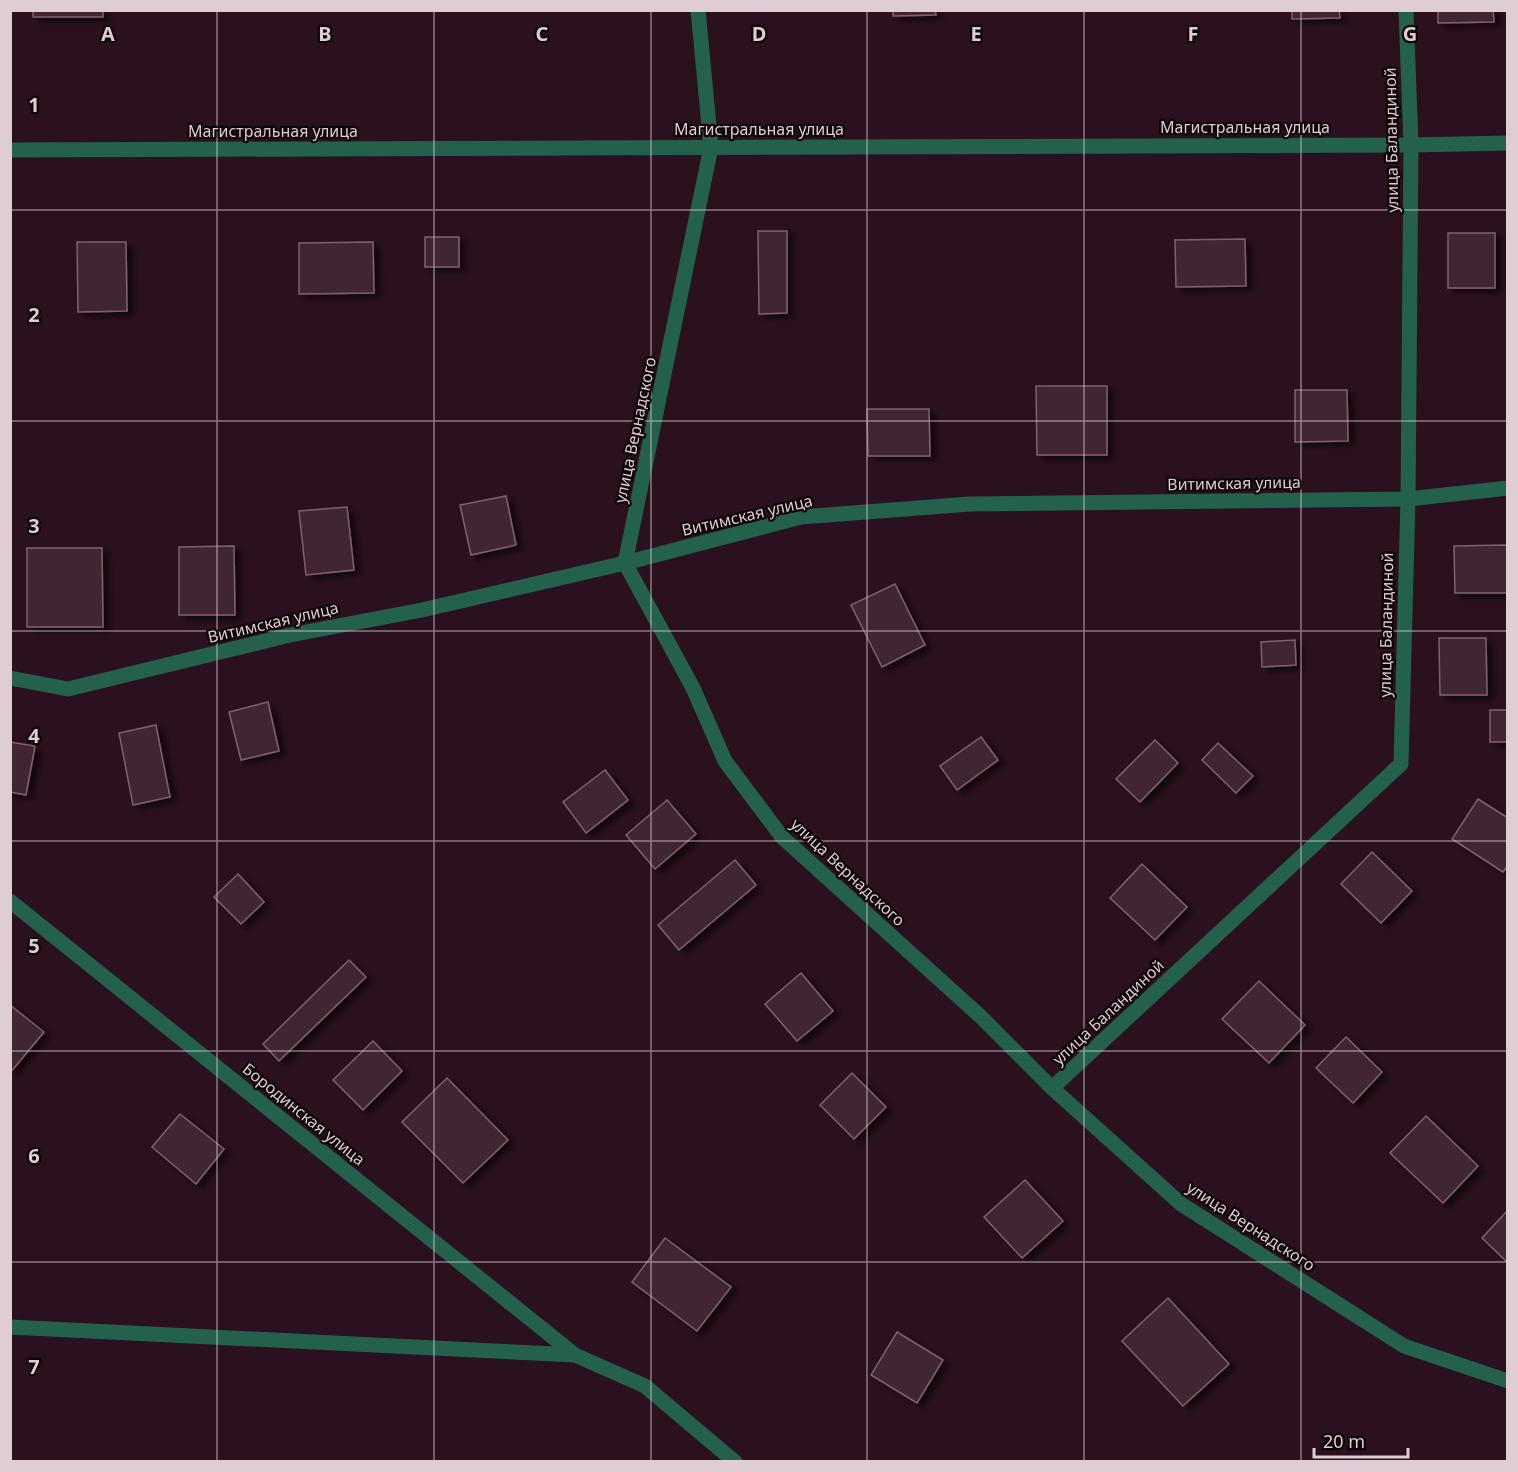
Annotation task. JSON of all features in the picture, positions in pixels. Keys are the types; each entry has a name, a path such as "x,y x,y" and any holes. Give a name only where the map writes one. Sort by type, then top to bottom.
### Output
{"street":[{"name":"улица Вернадского","path":"698,10 711,147 625,563 693,688 725,761 782,837 980,1016 1052,1088 1180,1204 1404,1346 1508,1381"},
{"name":"улица Баландиной","path":"1052,1088 1401,764 1408,499 1411,145 1406,10"},
{"name":"Магистральная улица","path":"10,150 1508,143"},
{"name":"Витимская улица","path":"10,678 68,689 290,635 422,610 625,563 801,517 970,504 1408,499 1508,488"},
{"name":"Бородинская улица","path":"10,901 575,1355"},
{"path":"10,1327 575,1355 645,1386 735,1461"}],"building":[{"path":"33,10 103,10 103,17 33,17"},
{"path":"893,10 935,10 936,15 893,16"},
{"path":"1292,10 1339,10 1340,18 1292,19"},
{"path":"1438,10 1493,10 1494,22 1438,23"},
{"path":"758,231 787,231 787,313 759,314"},
{"path":"1448,233 1495,233 1495,288 1448,288"},
{"path":"425,237 459,237 459,267 425,267"},
{"path":"1245,239 1246,286 1176,287 1175,240"},
{"path":"77,242 126,242 127,311 78,312"},
{"path":"373,242 374,293 299,294 299,243"},
{"path":"1036,386 1107,386 1107,455 1037,455"},
{"path":"1295,390 1347,390 1348,441 1295,442"},
{"path":"867,409 929,409 930,456 868,456"},
{"path":"506,496 516,545 471,555 460,505"},
{"path":"347,507 354,570 306,575 299,511"},
{"path":"1507,545 1508,593 1455,593 1454,546"},
{"path":"234,546 235,615 179,615 179,547"},
{"path":"27,548 102,548 103,627 27,627"},
{"path":"895,584 925,645 882,667 851,605"},
{"path":"1439,638 1486,638 1487,695 1440,695"},
{"path":"1295,640 1296,665 1262,667 1261,642"},
{"path":"268,702 279,751 241,760 229,712"},
{"path":"1490,710 1508,710 1508,742 1490,742"},
{"path":"156,725 170,797 133,805 119,733"},
{"path":"981,737 998,760 957,790 940,766"},
{"path":"1155,740 1178,763 1140,802 1116,779"},
{"path":"10,742 35,746 26,795 10,792"},
{"path":"1218,743 1253,776 1236,793 1202,760"},
{"path":"605,770 628,800 586,833 563,802"},
{"path":"1478,799 1508,818 1508,865 1503,872 1452,839"},
{"path":"667,800 696,834 655,869 626,835"},
{"path":"1372,852 1412,891 1381,923 1341,884"},
{"path":"735,860 756,885 679,950 658,925"},
{"path":"1142,864 1187,907 1155,940 1110,898"},
{"path":"238,874 264,902 241,924 214,897"},
{"path":"349,960 366,977 279,1061 263,1044"},
{"path":"801,973 833,1011 797,1041 765,1004"},
{"path":"1259,981 1305,1025 1269,1063 1222,1019"},
{"path":"10,1005 44,1032 10,1073"},
{"path":"1346,1037 1382,1072 1353,1103 1316,1068"},
{"path":"373,1041 402,1071 363,1110 333,1080"},
{"path":"852,1073 886,1107 854,1139 820,1105"},
{"path":"447,1078 508,1140 463,1183 402,1122"},
{"path":"180,1114 224,1149 196,1184 152,1147"},
{"path":"1426,1116 1478,1166 1443,1203 1390,1153"},
{"path":"1025,1180 1063,1221 1022,1258 984,1217"},
{"path":"1508,1212 1508,1263 1482,1238"},
{"path":"665,1238 731,1287 697,1331 632,1282"},
{"path":"1168,1298 1229,1364 1183,1406 1122,1341"},
{"path":"897,1332 943,1360 917,1403 871,1375"}]}
